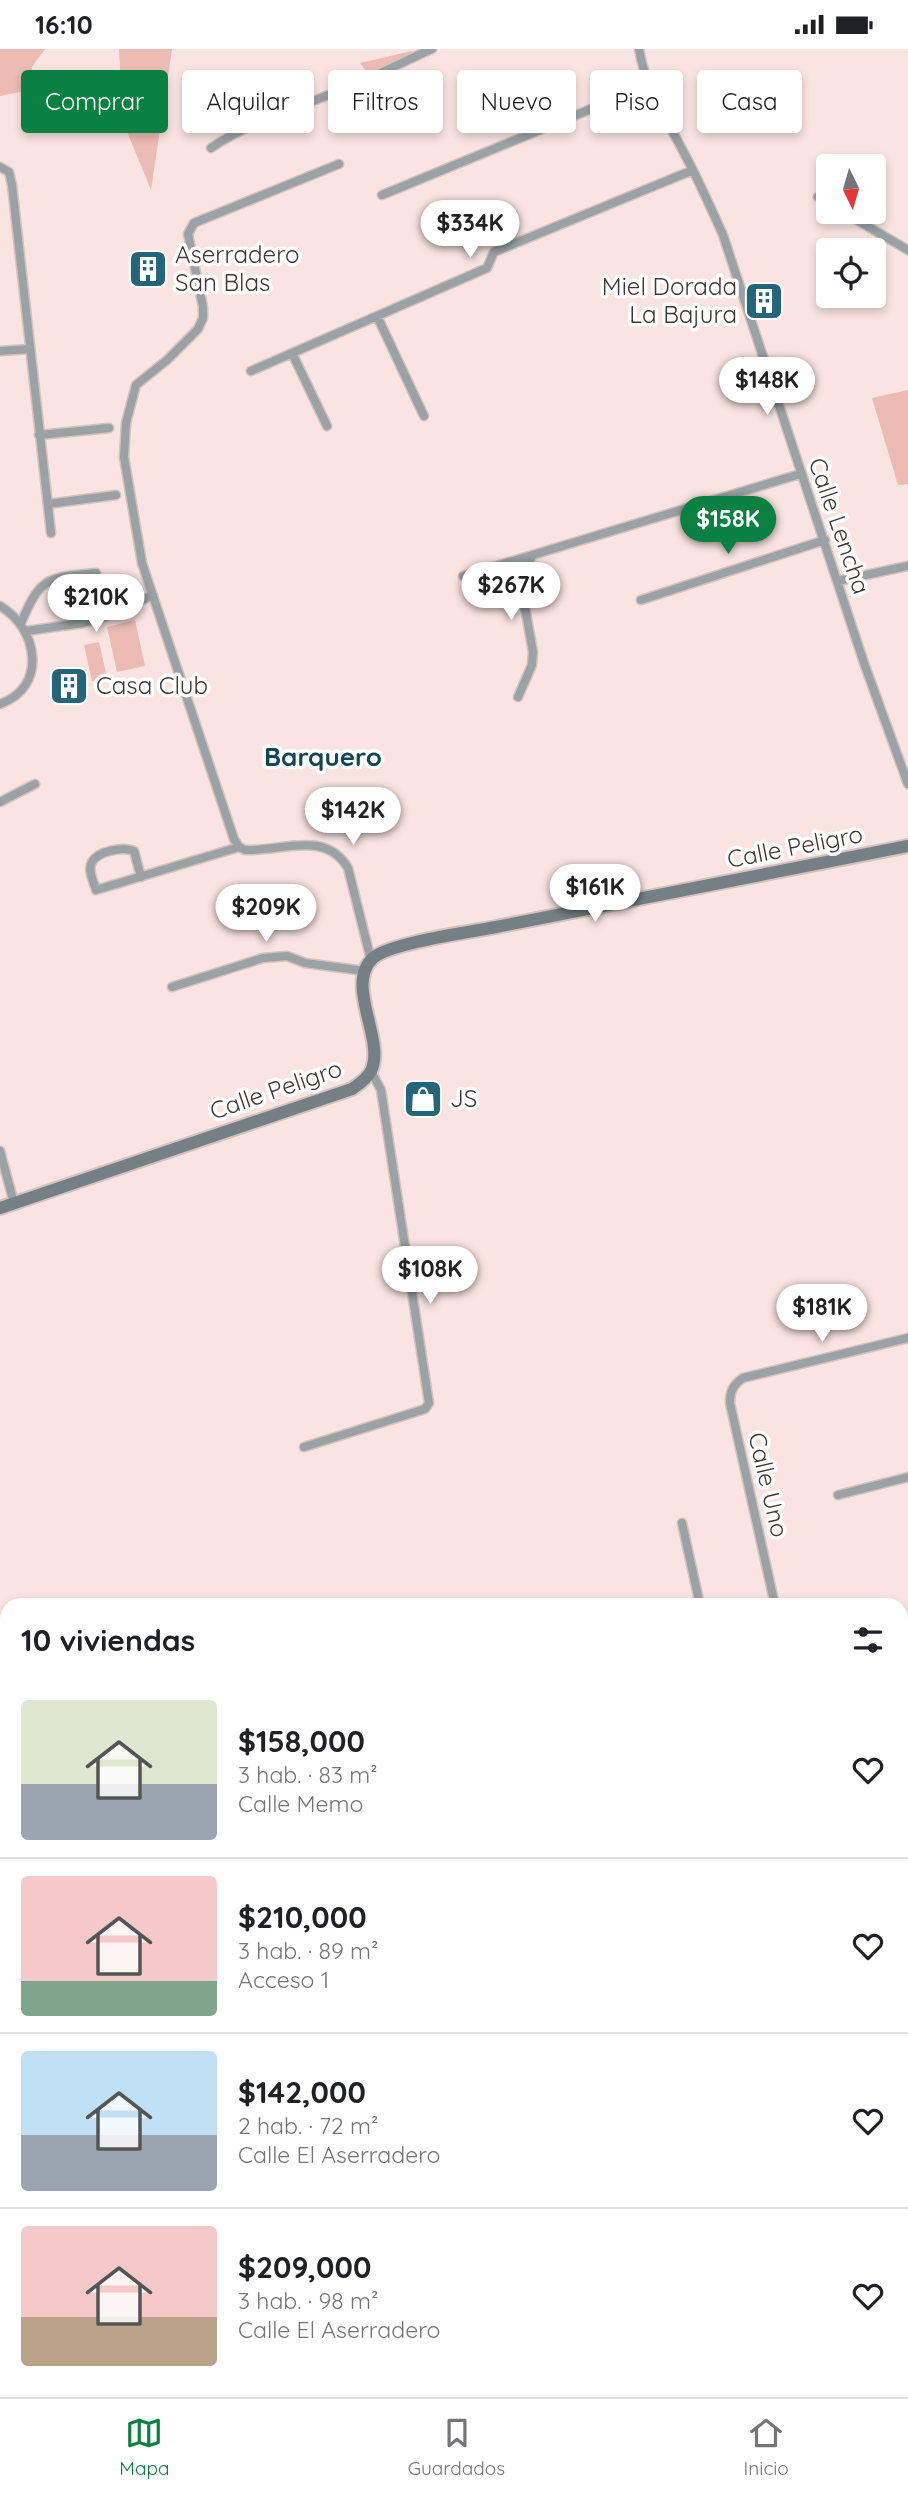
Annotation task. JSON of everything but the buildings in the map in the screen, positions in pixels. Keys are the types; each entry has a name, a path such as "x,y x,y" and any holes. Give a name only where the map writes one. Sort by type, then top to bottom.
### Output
{"main road":[{"name":"Calle Peligro","path":"0,1208 336,1095 358,1085 371,1071 374,1058 364,997 368,966 380,953 398,947 908,846"}],"street":[{"path":"211,148 225,138 352,86 432,49"},
{"name":"Calle Lencha","path":"639,49 643,70"},
{"path":"382,195 590,109"},
{"name":"Calle Lencha","path":"674,133 723,235 800,474 908,784"},
{"path":"239,848 142,563 124,457 126,423 136,385 183,345 203,318 204,307 189,229 194,223 339,164"},
{"path":"0,167 9,172 12,185 51,533"},
{"path":"251,371 487,268 494,252 694,170"},
{"path":"864,224 908,250"},
{"path":"377,316 424,416"},
{"path":"0,351 29,349"},
{"path":"292,353 327,426"},
{"path":"39,435 109,428"},
{"path":"463,576 800,474"},
{"path":"48,503 116,495"},
{"path":"641,600 825,540"},
{"path":"518,698 533,666 523,589 532,555"},
{"path":"838,581 908,566"},
{"path":"21,623 38,589 45,582 54,578 96,573"},
{"path":"26,631 106,617 153,595"},
{"path":"0,606 21,623 32,654 28,680 11,699 0,704"},
{"path":"0,802 34,784"},
{"path":"141,877 134,851 131,849 123,848 100,855 93,859 90,865 96,890 141,877 239,848 253,851 287,846 317,846 341,856 348,868 368,966 305,963 288,957 263,958 172,987"},
{"path":"304,1447 425,1409 429,1403 382,1090 371,1071"},
{"path":"0,1150 14,1203"},
{"name":"Calle Uno","path":"773,1598 730,1403 730,1394 735,1384 743,1378 908,1338"},
{"path":"838,1495 908,1477"},
{"path":"682,1523 698,1598"}],"shaded area":[{"path":"0,49 45,49 32,70 21,70 21,92 0,96"},
{"path":"119,49 172,49 168,76 168,70 120,70"},
{"path":"412,51 413,55 380,70 365,70 360,63"},
{"path":"128,133 159,133 151,190"},
{"path":"908,390 908,484 898,485 872,398"},
{"path":"135,620 145,666 117,672 107,627"},
{"path":"99,642 107,678 92,681 84,645"}],"place":[{"name":"Aserradero San Blas","path":"148,269"},
{"name":"Miel Dorada La Bajura","path":"764,301"},
{"name":"Casa Club","path":"69,686"},
{"name":"JS","path":"423,1099"}],"district":[{"name":"Barquero","path":"323,757"}]}
